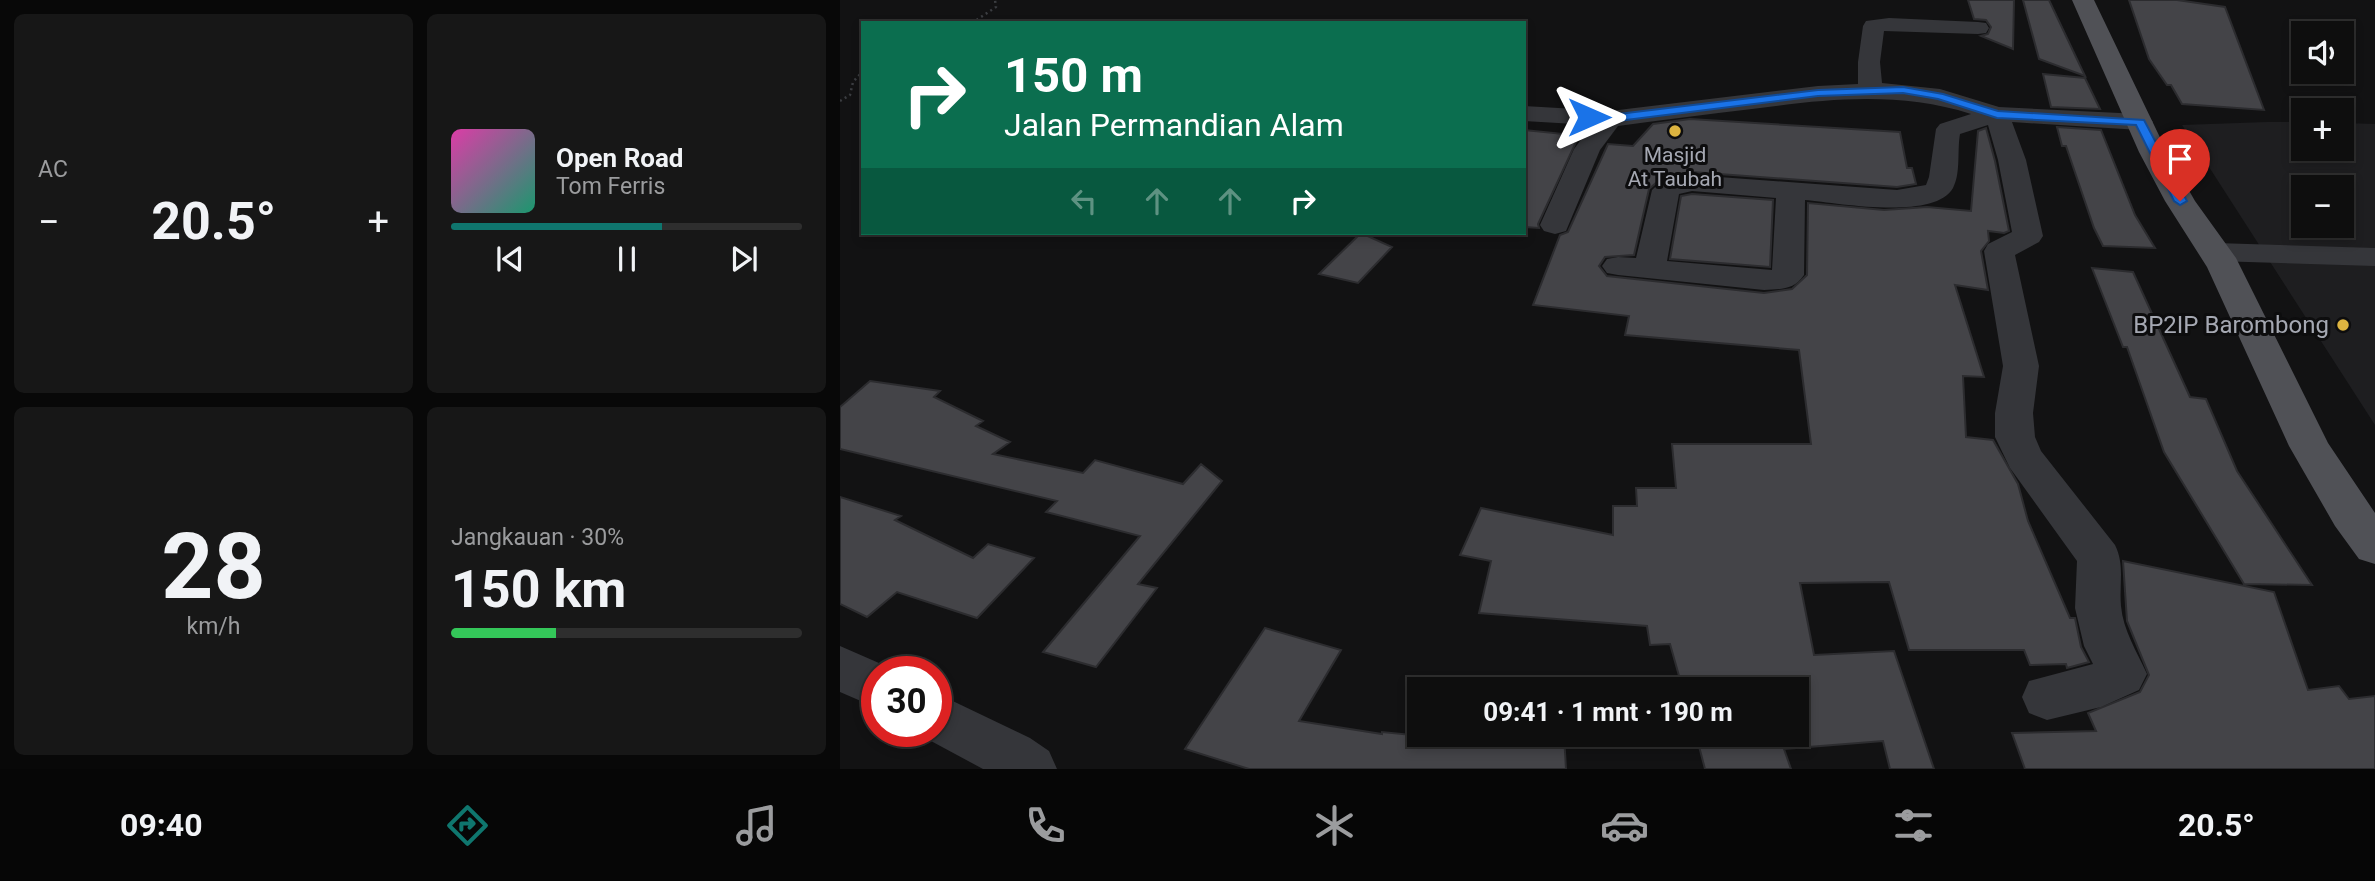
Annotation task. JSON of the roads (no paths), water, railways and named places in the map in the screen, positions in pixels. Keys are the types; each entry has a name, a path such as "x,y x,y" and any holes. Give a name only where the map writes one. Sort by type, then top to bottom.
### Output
{"main road":[{"path":"2083,0 2116,76 2180,201 2221,261 2284,396 2329,483 2375,546"}],"street":[{"path":"1870,90 1868,62 1874,26 1889,24 1978,28"},
{"path":"1526,113 1610,118 1818,93 1870,90 1921,92 1997,114 2140,122"},
{"path":"1650,268 1666,190 1674,185 1692,183 1896,199 1925,196 1943,184 1949,129 1997,114"},
{"path":"1997,114 2012,160 2028,236 1999,251 2021,366 2014,413 2015,437 2024,458 2099,558 2098,608 2108,646 2122,674 2101,685 2047,697"},
{"path":"1555,225 1587,149 1610,118"},
{"path":"1618,266 1764,280 1783,279 1787,275 1791,191"},
{"path":"2221,261 2375,257"},
{"path":"2221,261 2375,275"},
{"path":"840,668 861,678"},
{"path":"952,725 1030,769"}],"place":[{"name":"Masjid At Taubah","path":"1675,131"},
{"name":"BP2IP Barombong","path":"2343,325"}]}
